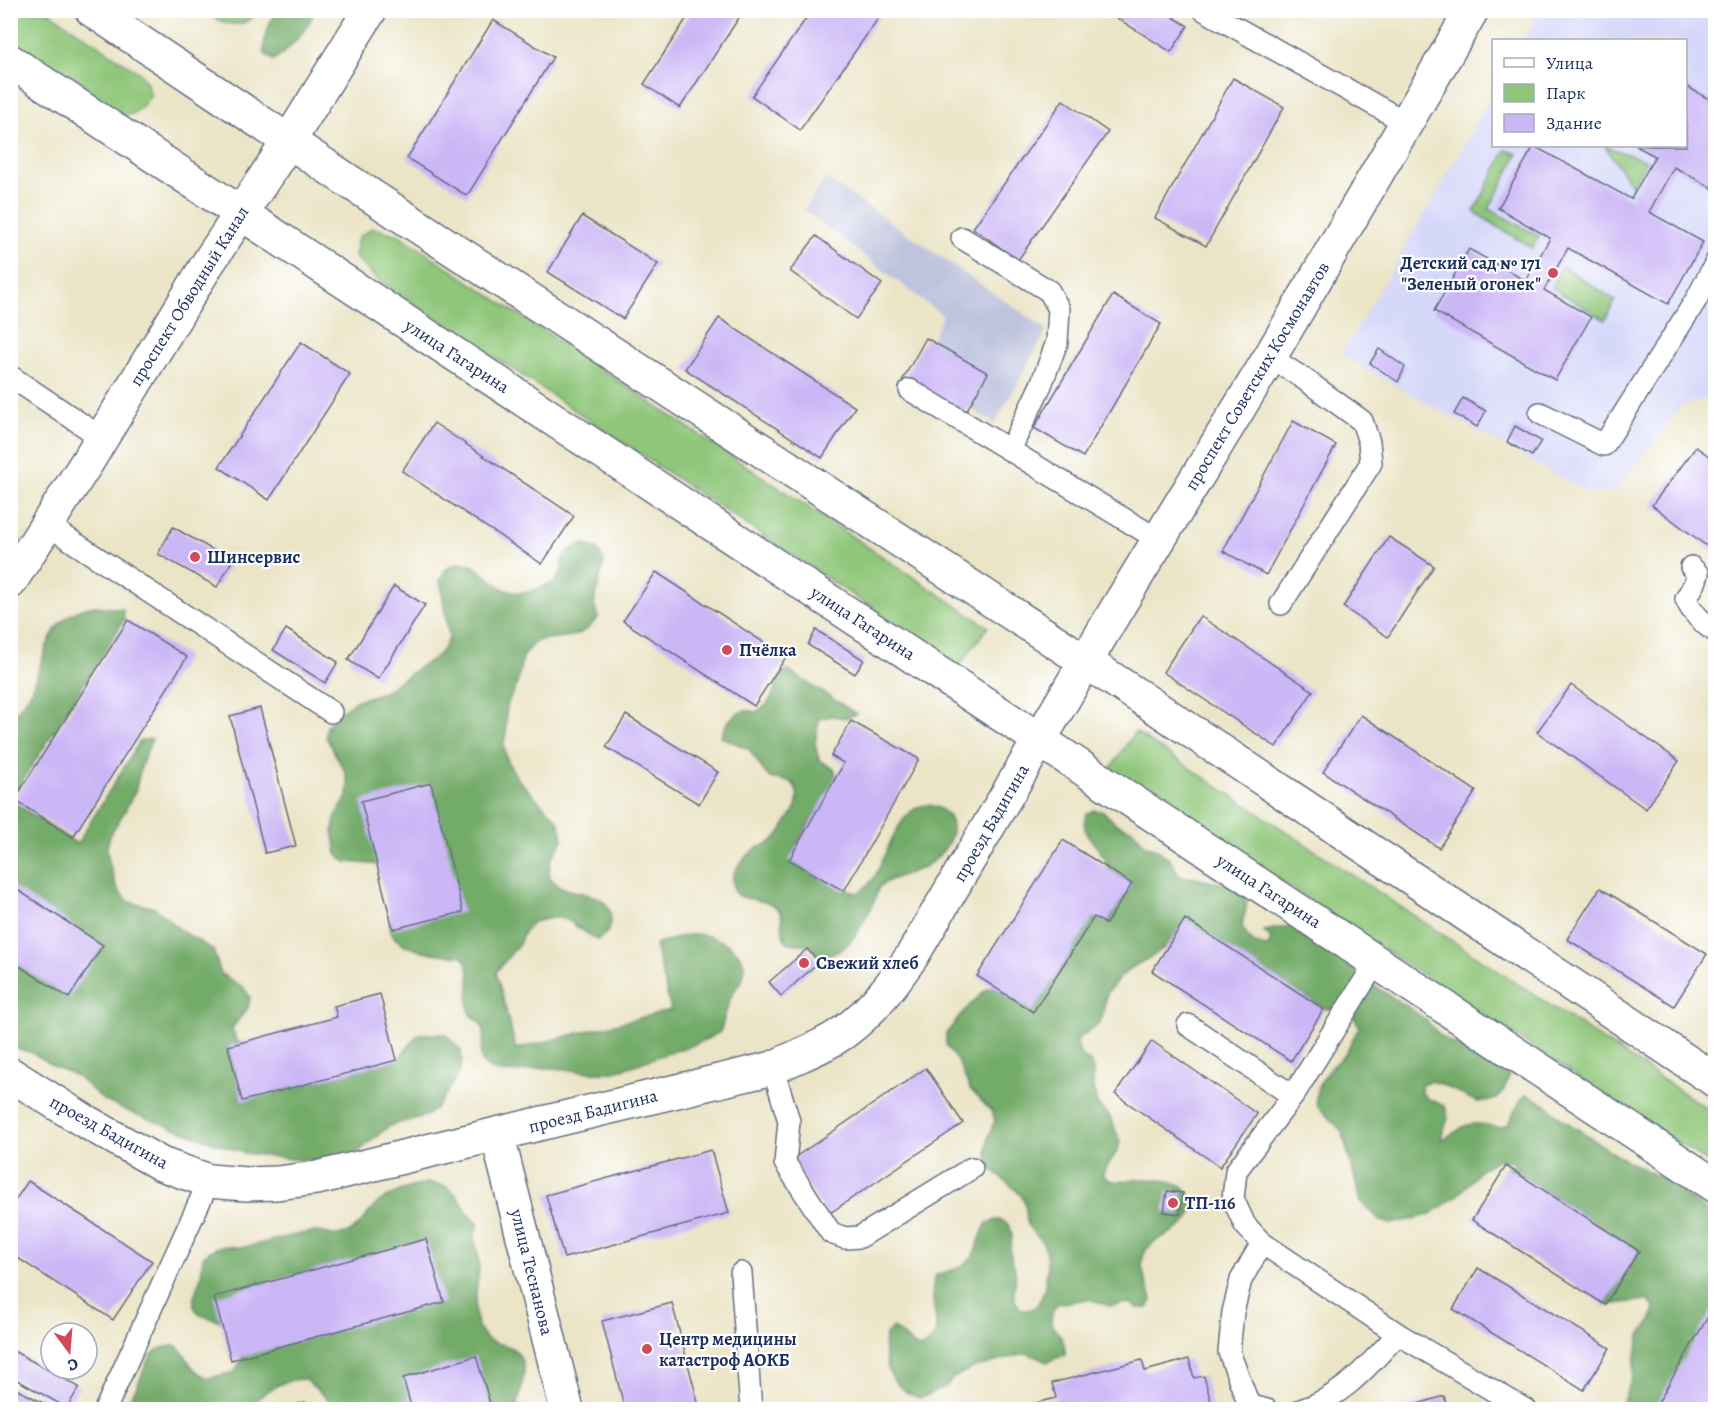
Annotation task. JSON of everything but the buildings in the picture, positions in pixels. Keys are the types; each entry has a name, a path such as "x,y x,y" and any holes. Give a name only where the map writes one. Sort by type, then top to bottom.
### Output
{"main road":[{"path":"92,10 1085,661 1716,1081"},
{"name":"проспект Обводный Канал","path":"10,582 102,438 241,211 289,141 370,10"},
{"name":"проспект Советских Космонавтов","path":"1040,740 1085,661 1269,357 1472,10"},
{"name":"улица Гагарина","path":"10,61 241,211 307,257 1716,1186"},
{"name":"проезд Бадигина","path":"10,1074 83,1120 161,1164 209,1181 256,1184 317,1178 773,1068 806,1054 847,1030 885,992 912,956 1040,740"},
{"name":"улица Теснанова","path":"497,1134 567,1410"}],"lane":[{"path":"1204,10 1407,123"},
{"path":"962,238 1049,291 1059,309 1057,342 1041,385 1010,450"},
{"path":"1540,413 1604,445 1696,300 1716,262"},
{"path":"1269,357 1362,421 1369,442 1371,462 1281,604"},
{"path":"10,376 102,438"},
{"path":"910,390 1159,540"},
{"path":"46,524 331,712"},
{"path":"1691,567 1698,574 1686,599 1691,610 1716,632"},
{"path":"1376,962 1293,1096 1236,1171 1233,1199 1245,1225 1263,1242 1398,1334 1526,1410"},
{"path":"1188,1025 1293,1096"},
{"path":"773,1068 789,1121 785,1163 831,1233 846,1238 860,1237 972,1168"},
{"path":"105,1410 209,1181"},
{"path":"1263,1242 1241,1281 1233,1312 1229,1352 1250,1405 1267,1410"},
{"path":"741,1273 751,1410"},
{"path":"1301,1410 1320,1403 1354,1380 1398,1334"}],"shaded area":[{"name":"Детский сад № 171 \"Зеленый огонек\"","path":"1540,11 1715,11 1715,396 1682,405 1615,492 1588,493 1341,355 1492,95 1492,147 1687,147 1687,39 1524,39"},
{"path":"826,178 1047,330 995,424 915,373 943,316 804,210"}],"green space":[{"path":"10,11 47,11 141,74 149,87 150,96 137,111 129,115 118,116 11,44"},
{"path":"203,11 257,11 245,22 232,24"},
{"path":"275,11 315,11 298,38 286,51 273,60 264,53 265,36"},
{"path":"1606,147 1646,161 1632,186"},
{"path":"1506,150 1518,154 1489,209 1539,236 1532,248 1474,212"},
{"path":"372,228 399,235 988,627 959,666 377,279 355,257 358,238"},
{"path":"1562,266 1615,300 1605,320 1552,288"},
{"path":"584,544 598,550 604,562 594,604 598,617 580,633 544,639 529,648 523,657 516,687 508,703 504,744 508,761 516,776 556,817 560,825 563,840 550,861 549,876 559,886 591,895 605,902 609,909 611,922 607,931 597,940 567,920 556,917 533,922 524,932 519,944 496,972 516,1049 671,1010 655,945 695,934 711,937 728,945 741,957 744,973 729,1001 720,1032 696,1044 620,1070 607,1072 548,1068 499,1072 486,1066 482,1060 483,1028 479,1021 470,1014 469,970 463,956 414,949 397,940 390,928 392,906 382,865 346,862 337,854 333,830 335,818 348,795 348,783 345,772 326,737 327,725 345,708 358,700 384,692 442,651 449,638 440,580 446,569 458,563 471,564 505,590 518,593 530,592 555,582 562,570 562,558 571,549"},
{"path":"95,606 123,609 124,620 11,799 9,746 11,722 31,691 51,637 58,626 79,610"},
{"path":"787,670 857,714 845,718 832,716 819,719 815,743 819,760 835,770 836,781 794,848 794,857 802,870 842,885 851,892 859,893 873,879 897,829 914,809 924,805 939,808 949,817 952,827 947,845 934,860 878,888 873,904 852,939 835,953 827,955 819,955 810,945 789,943 784,938 781,914 778,909 768,903 737,895 733,881 741,862 753,851 778,835 793,813 798,798 792,782 770,778 749,749 721,737 729,721 738,713 755,712 767,703 778,680"},
{"path":"1135,732 1715,1114 1715,1167 1110,769"},
{"path":"152,739 141,766 136,789 111,833 107,846 108,858 120,893 130,902 155,908 182,931 213,950 221,974 243,987 250,997 248,1008 232,1028 236,1040 246,1047 228,1046 242,1100 397,1060 419,1034 445,1034 461,1050 462,1062 459,1074 437,1107 428,1115 389,1126 358,1152 322,1161 244,1153 105,1101 71,1073 57,1068 33,1053 11,1047 10,800 77,844 140,741"},
{"path":"1094,810 1104,812 1116,824 1133,830 1146,846 1155,848 1171,860 1180,877 1224,883 1239,889 1246,901 1242,926 1255,943 1268,947 1271,938 1264,931 1290,926 1300,930 1314,945 1342,960 1371,984 1410,1008 1426,1020 1437,1033 1453,1044 1504,1067 1509,1076 1503,1092 1496,1099 1477,1102 1441,1084 1430,1081 1421,1084 1422,1093 1428,1099 1444,1105 1447,1110 1448,1119 1441,1139 1471,1124 1498,1128 1507,1125 1527,1094 1548,1106 1562,1119 1618,1156 1668,1182 1715,1217 1715,1409 1620,1409 1631,1381 1640,1335 1652,1319 1655,1308 1647,1300 1605,1305 1639,1251 1506,1166 1521,1167 1507,1160 1496,1160 1480,1170 1453,1199 1429,1215 1391,1224 1380,1220 1361,1202 1342,1131 1317,1106 1318,1087 1330,1068 1345,1054 1359,1027 1356,1021 1346,1011 1324,1009 1185,920 1162,950 1137,964 1114,984 1106,996 1101,1020 1077,1040 1080,1053 1090,1061 1093,1069 1093,1087 1097,1104 1110,1117 1120,1141 1118,1150 1102,1174 1115,1182 1151,1179 1174,1183 1186,1190 1193,1207 1186,1222 1155,1242 1144,1254 1142,1268 1152,1300 1148,1308 1138,1308 1130,1303 1110,1306 1089,1299 1057,1304 1052,1313 1051,1324 1063,1341 1065,1355 1047,1362 1027,1353 970,1369 953,1378 946,1387 921,1398 902,1389 887,1366 885,1335 892,1328 920,1348 930,1342 935,1335 936,1326 933,1286 936,1275 960,1267 971,1259 986,1224 995,1220 1004,1221 1011,1231 1010,1253 1016,1276 1014,1295 1022,1310 1037,1305 1044,1290 1047,1270 1044,1245 1029,1227 1022,1197 999,1175 988,1160 987,1145 995,1120 991,1111 970,1089 958,1062 946,1045 946,1034 963,1012 986,990 994,987 1033,1012 1094,917 1107,924 1132,884 1109,870 1105,858 1086,833 1084,823 1086,814"},
{"path":"426,1183 442,1185 451,1190 479,1225 475,1235 479,1261 475,1301 477,1322 486,1338 512,1348 519,1355 524,1375 517,1409 338,1409 305,1379 280,1384 260,1397 248,1409 121,1410 134,1393 148,1359 159,1349 177,1346 197,1372 209,1378 235,1372 244,1354 230,1328 220,1321 200,1315 194,1307 203,1257 208,1252 222,1246 246,1247 305,1233 341,1235 348,1233 358,1226 379,1202 401,1191"}],"place":[{"name":"Детский сад № 171 \"Зеленый огонек\"","path":"1553,273"},
{"name":"Шинсервис","path":"195,557"},
{"name":"Пчёлка","path":"727,650"},
{"name":"Свежий хлеб","path":"804,963"},
{"name":"ТП-116","path":"1173,1203"},
{"name":"Центр медицины катастроф АОКБ","path":"647,1349"}]}
